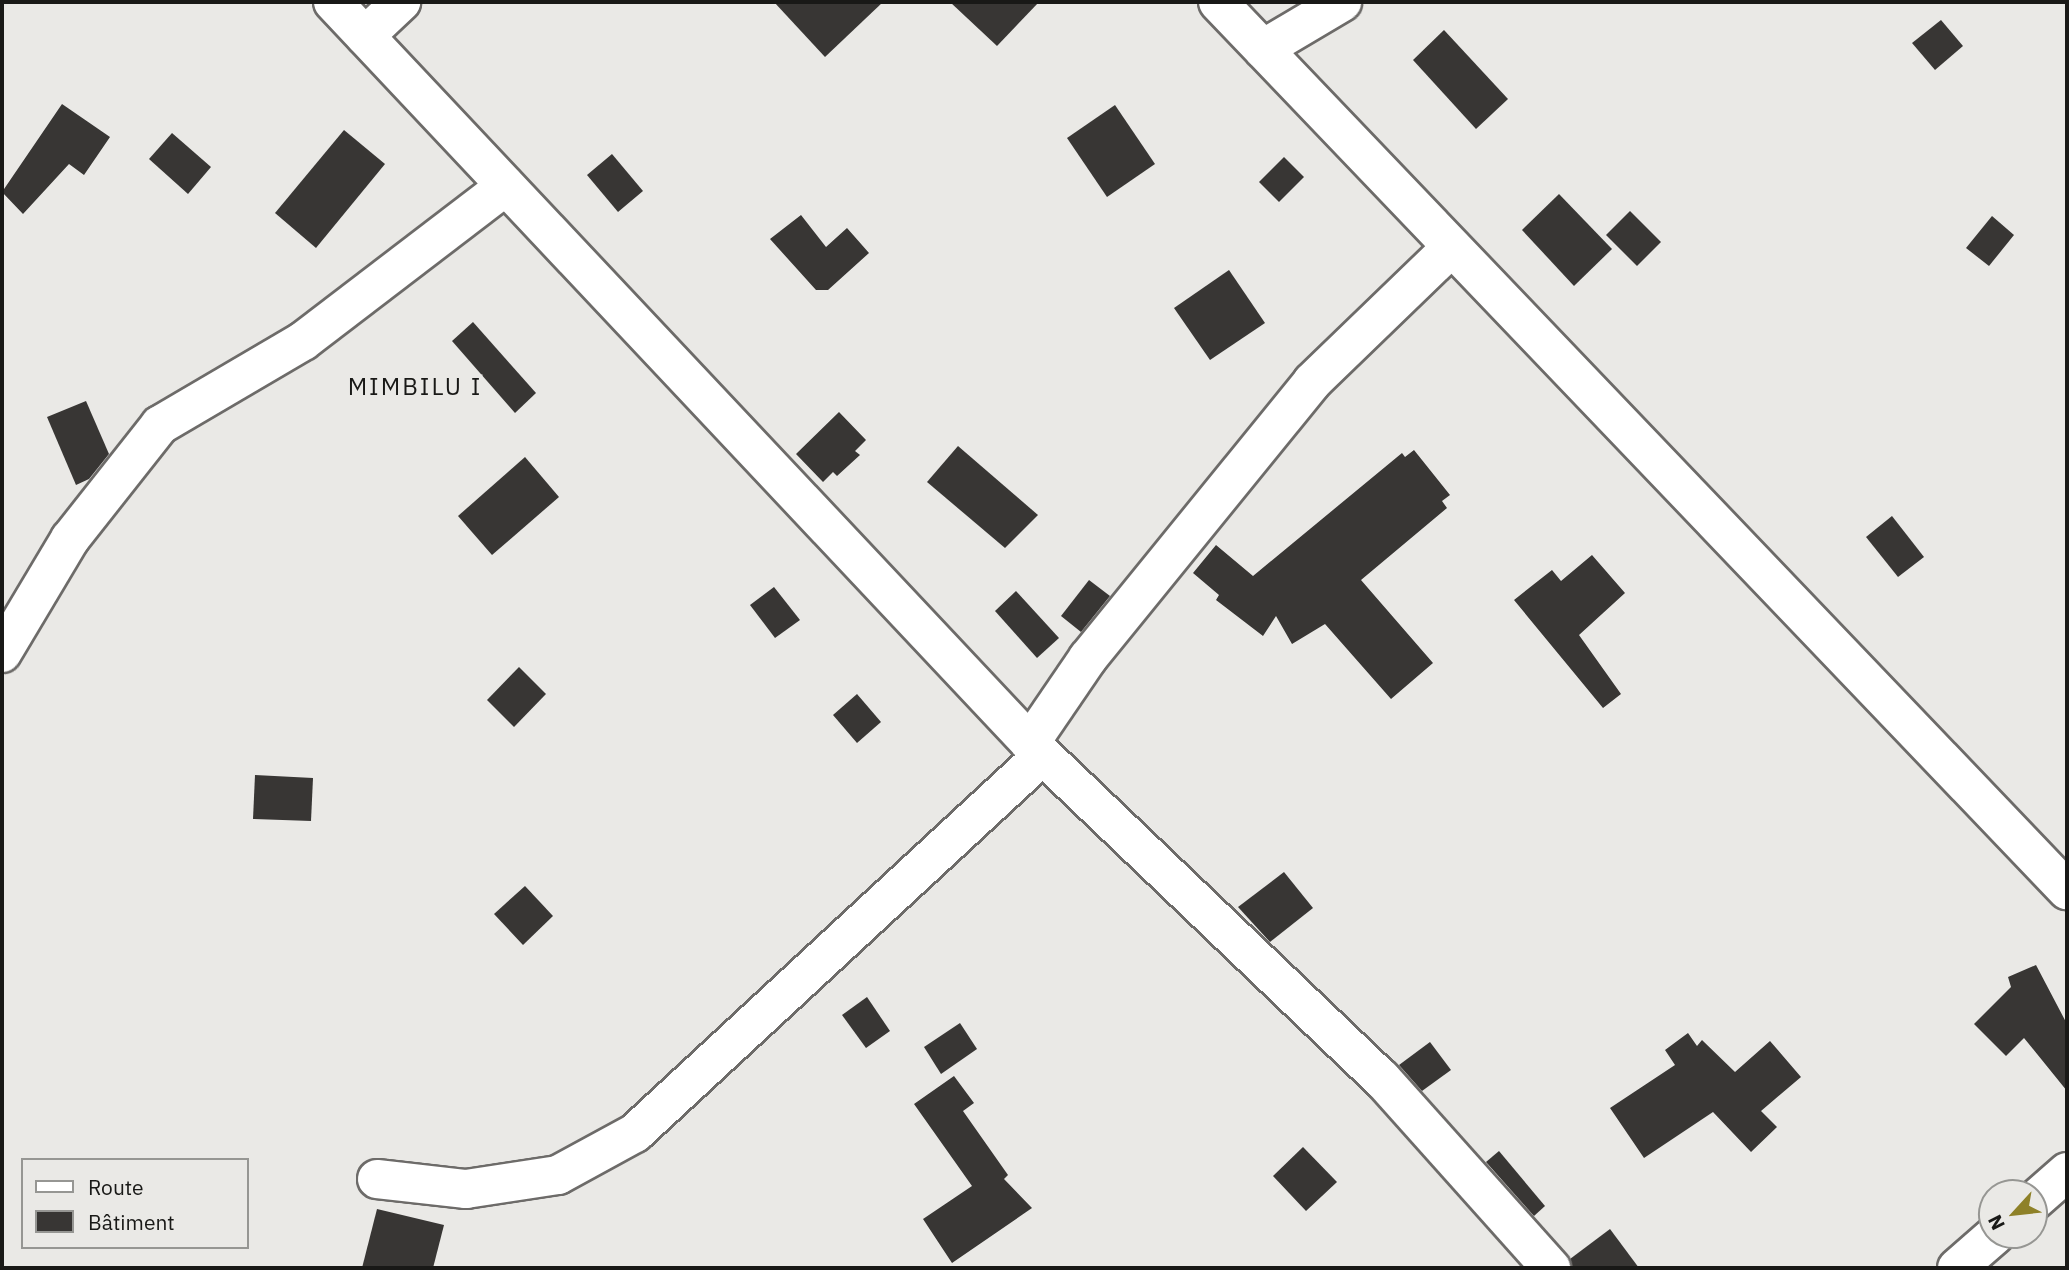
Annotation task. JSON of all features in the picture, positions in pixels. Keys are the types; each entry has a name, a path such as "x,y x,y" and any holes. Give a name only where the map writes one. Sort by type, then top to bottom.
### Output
{"street":[{"path":"333,2 1036,749 1382,1079 1551,1268"},
{"path":"365,36 401,2"},
{"path":"1218,2 2067,890"},
{"path":"1263,49 1342,2"},
{"path":"2,653 70,539 160,425 303,341 506,187"},
{"path":"377,1179 467,1189 558,1175 635,1133 1036,749 1088,658 1312,382 1452,247"},
{"path":"2048,1189 2067,1172"},
{"path":"1957,1268 1979,1249"}],"building":[{"path":"774,2 883,2 825,57"},
{"path":"950,2 1039,2 997,46"},
{"path":"1941,20 1963,46 1935,70 1912,43"},
{"path":"1444,30 1508,99 1476,129 1413,60"},
{"path":"62,104 110,137 84,175 69,164 23,214 2,192"},
{"path":"1115,105 1155,164 1107,197 1067,138"},
{"path":"344,130 385,164 316,248 275,213"},
{"path":"172,133 211,167 188,194 149,159"},
{"path":"612,154 643,191 618,212 587,175"},
{"path":"1284,157 1304,177 1279,202 1259,182"},
{"path":"1559,194 1612,249 1574,286 1522,230"},
{"path":"1630,211 1661,242 1637,266 1606,235"},
{"path":"801,215 826,247 847,228 869,253 828,290 816,290 770,239"},
{"path":"1992,216 2014,235 1989,266 1966,248"},
{"path":"1229,270 1265,323 1210,360 1174,308"},
{"path":"473,322 536,393 515,413 452,341"},
{"path":"86,401 109,454 89,479 76,485 47,417"},
{"path":"839,412 866,440 855,451 860,455 837,476 833,472 823,482 796,454"},
{"path":"958,446 1038,515 1005,548 927,482"},
{"path":"1414,450 1450,495 1442,501 1447,508 1361,580 1433,663 1391,699 1325,624 1292,644 1276,616 1263,636 1216,600 1219,595 1193,573 1216,545 1253,576 1402,453 1405,457"},
{"path":"525,457 559,497 492,555 458,516"},
{"path":"1892,516 1924,557 1898,577 1866,537"},
{"path":"1592,555 1625,593 1579,635 1621,694 1603,708 1514,600 1552,570 1561,581"},
{"path":"1089,580 1110,596 1081,632 1061,616"},
{"path":"774,587 800,620 775,638 750,605"},
{"path":"1016,591 1059,638 1037,658 995,611"},
{"path":"519,667 546,694 514,727 487,700"},
{"path":"857,694 881,722 857,743 833,715"},
{"path":"255,775 313,778 311,821 253,819"},
{"path":"1284,872 1313,908 1270,942 1238,907"},
{"path":"525,886 553,916 523,945 494,914"},
{"path":"2036,965 2067,1024 2067,1091 2024,1038 2006,1056 1974,1024 2011,987 2008,977"},
{"path":"867,997 890,1031 866,1048 842,1015"},
{"path":"960,1023 977,1049 941,1074 924,1047"},
{"path":"1688,1033 1697,1046 1702,1040 1735,1072 1770,1041 1801,1077 1761,1111 1777,1127 1751,1152 1713,1112 1644,1158 1610,1108 1675,1065 1665,1050"},
{"path":"1430,1042 1451,1070 1422,1091 1399,1065"},
{"path":"954,1076 974,1103 963,1111 1008,1175 1004,1179 1032,1208 952,1263 923,1219 972,1186 914,1104"},
{"path":"1303,1147 1337,1182 1306,1211 1273,1176"},
{"path":"1499,1151 1545,1206 1534,1216 1486,1162"},
{"path":"377,1209 444,1225 433,1268 362,1268"},
{"path":"1610,1229 1639,1268 1572,1268 1570,1259"}],"district":[{"name":"MIMBILU I","path":"415,387"}]}
